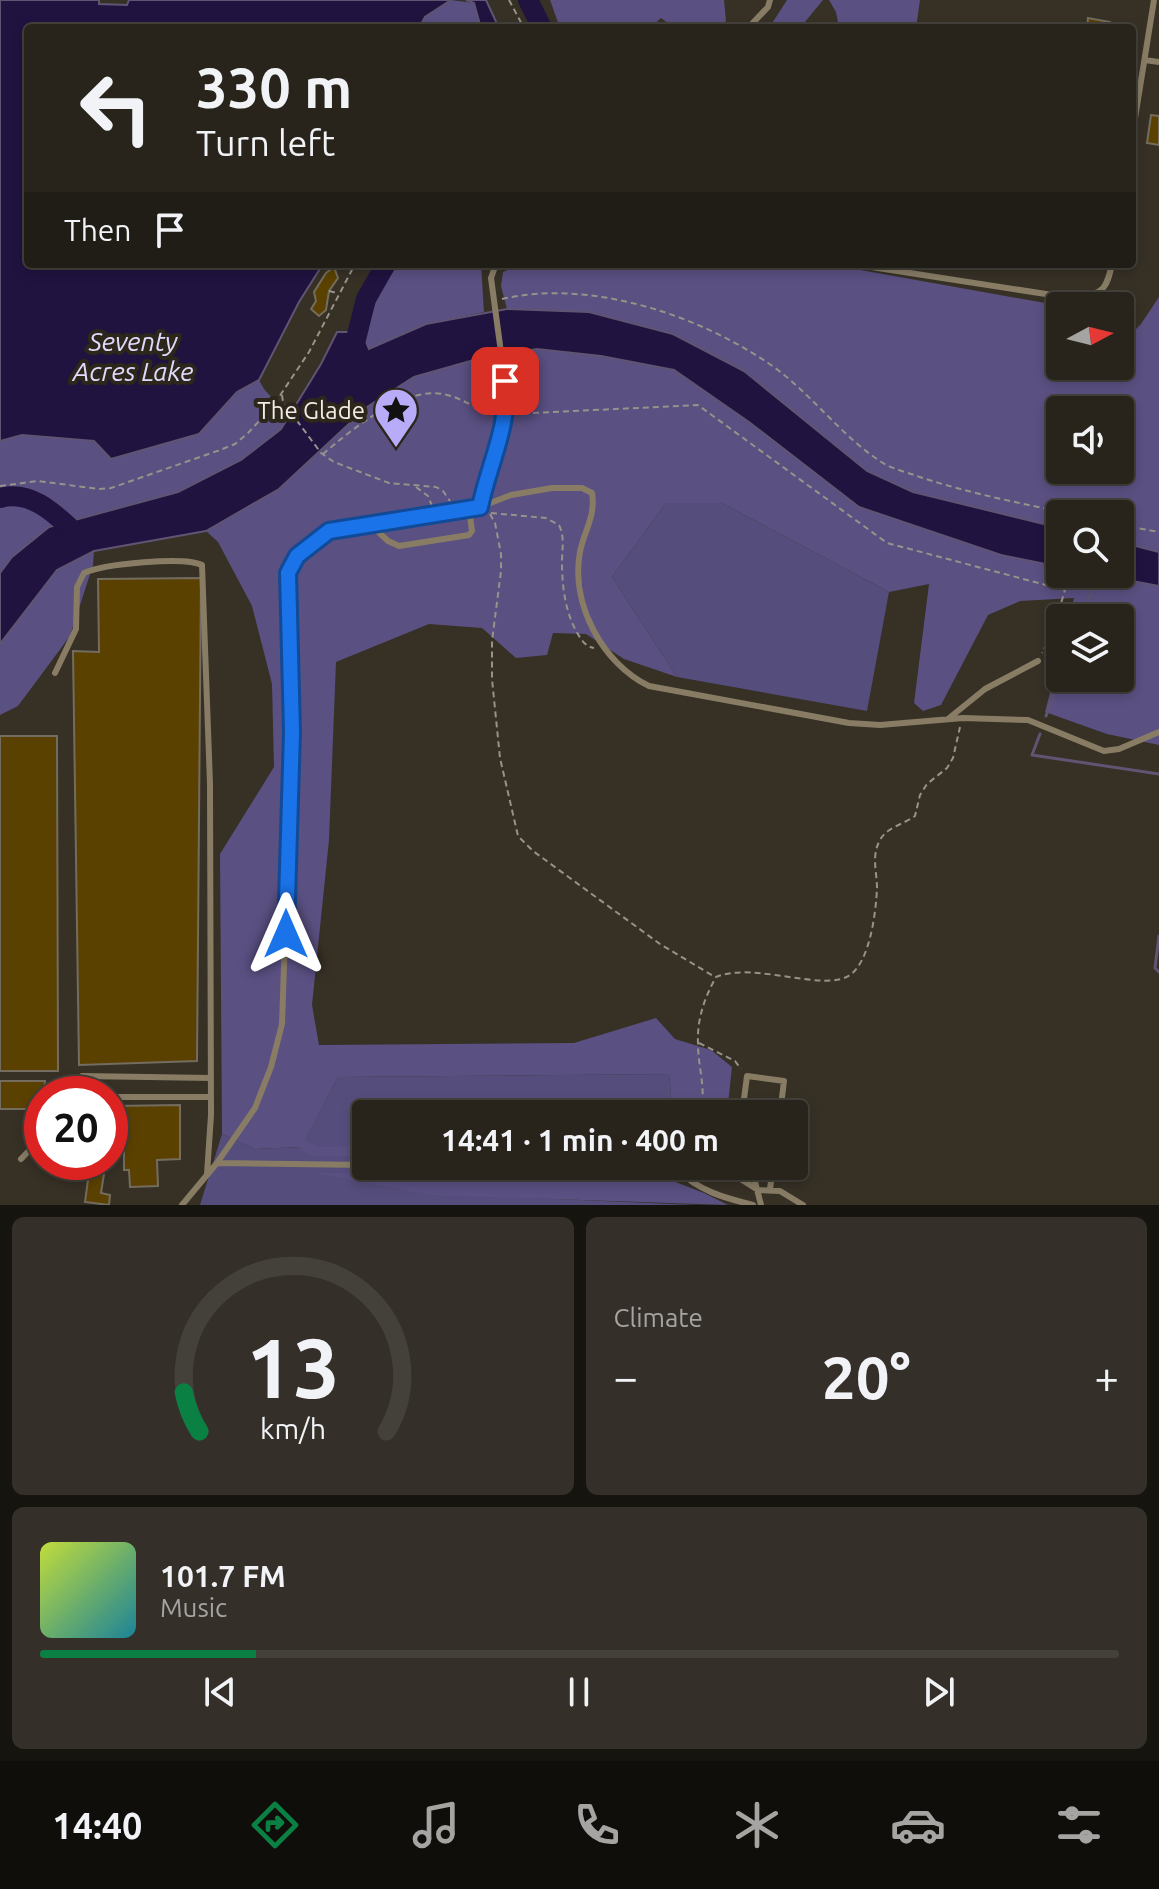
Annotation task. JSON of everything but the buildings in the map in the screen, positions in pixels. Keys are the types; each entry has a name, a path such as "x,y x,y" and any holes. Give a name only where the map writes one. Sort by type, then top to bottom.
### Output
{"lane":[{"path":"752,24 768,7 770,0"},
{"path":"1136,115 1154,0"},
{"path":"1145,60 1159,62"},
{"path":"1136,81 1142,82"},
{"path":"480,507 506,414 507,397 491,278 495,268"},
{"path":"878,268 1078,299 1097,293 1108,284 1111,268"},
{"path":"182,1205 217,1163 255,1108 271,1067 282,1024 292,732 288,573 297,556 312,541 329,531 480,507 511,495 552,488 582,488 592,493 594,506 580,550 580,588 589,620 607,651 632,678 666,690 849,723 880,725 963,718 1028,720 1104,751 1119,749 1159,732"},
{"path":"369,523 388,541 399,546 469,535 472,531 469,508"},
{"path":"55,673 76,629 77,587 84,573 156,562 193,561 202,565 210,784 211,1097 207,1174"},
{"path":"948,719 985,689 1038,661"},
{"path":"744,1100 747,1076 784,1081 782,1100"},
{"path":"128,1077 211,1078"},
{"path":"128,1097 211,1097"},
{"path":"21,1159 24,1156"},
{"path":"217,1163 352,1165"},
{"path":"687,1180 725,1198 753,1205"},
{"path":"742,1180 758,1190 770,1189 794,1197 803,1205"},
{"path":"755,1180 761,1205"},
{"path":"770,1189 771,1180"}],"path":[{"path":"509,0 522,24"},
{"path":"0,486 38,481 111,488 235,444 261,420 282,394 309,352 353,268"},
{"path":"329,291 338,294"},
{"path":"493,299 571,292 612,298 668,314 769,363 884,464 932,481 1046,508"},
{"path":"322,454 386,409 431,393 445,394 488,412 506,414 698,405 887,543 1065,590 1052,633 1038,661"},
{"path":"282,394 283,402 322,454 359,473 389,483 436,487 449,497 453,509"},
{"path":"415,486 428,496 433,514"},
{"path":"607,651 587,646 570,618 564,588 564,540 559,525 546,518 490,513 501,554 492,641 494,708 500,758 518,836 544,859 660,944 716,977"},
{"path":"1134,528 1159,532"},
{"path":"702,1100 698,1042 700,1011 716,977 728,973 767,973 835,981 849,976 858,968 866,954 871,932 877,887 874,866 878,842 884,833 915,816 920,795 927,784 947,768 953,758 963,718"},
{"path":"698,1042 735,1061 747,1076"}],"shaded area":[{"path":"451,0 474,3 480,24 421,24 425,17"},
{"path":"550,0 724,0 726,21 724,24 669,24 661,18 654,24 559,24"},
{"path":"787,0 823,0 803,24 772,24"},
{"path":"829,0 920,0 917,24 838,24"},
{"path":"481,268 484,312 426,324 369,350 362,332 391,269"},
{"path":"512,268 849,268 1046,303 1046,380 1134,380 1134,331 1159,297 1159,552 1134,546 1134,500 1046,500 1046,525 913,492 867,471 744,371 589,312 507,309 501,286 503,272"},
{"path":"537,349 601,356 674,370 749,422 859,507 1001,555 1046,564 1046,588 1134,588 1134,581 1159,586 1159,745 1107,734 1045,712 1050,692 1134,692 1134,604 1072,604 1074,598 1020,601 988,615 941,705 923,711 914,703 929,584 889,592 722,503 666,503 612,577 677,677 624,659 586,634 553,633 547,655 516,658 482,628 429,624 336,662 329,840 312,1005 319,1045 574,1043 656,1018 675,1039 711,1050 732,1067 728,1100 672,1100 669,1074 338,1077 305,1140 319,1147 352,1147 352,1156 314,1156 300,1150 301,1147 255,1149 222,1134 220,854 274,767 272,684 252,606 218,542 206,531 279,489 367,407 414,377 488,356"},
{"path":"259,380 289,417 281,429 241,460 178,492 95,514 12,557 0,573 0,441 22,435 94,441 198,434 237,392"},
{"path":"666,503 722,503 889,592 867,711 677,677 612,577"},
{"path":"94,551 93,565 70,636 18,706 0,715 0,644 57,570"},
{"path":"669,1074 672,1100 352,1100 352,1180 610,1180 535,1198 696,1205 200,1205 222,1134 255,1149 301,1147 338,1077"},
{"path":"314,1173 352,1173 352,1180 670,1180 728,1205 430,1195"}],"water":[{"name":"Seventy Acres Lake","path":"0,0 99,0 99,4 127,5 129,0 451,0 425,17 421,24 24,24 24,268 320,268 299,302 259,380 237,392 199,434 111,459 94,441 22,435 0,441"},
{"path":"466,0 486,0 497,24 480,24 474,3"},
{"path":"507,309 589,312 673,334 744,371 867,471 913,492 1046,525 1046,564 1001,555 859,507 749,422 674,370 601,356 537,349 488,356 414,377 367,407 279,489 206,531 94,551 57,570 0,644 0,573 12,557 49,527 178,492 241,460 281,429 337,332 362,332 369,349 426,324"},
{"path":"1134,546 1159,552 1159,586 1134,581"}],"waterway":[{"path":"528,0 540,24"},
{"path":"351,359 366,299 384,268"},
{"path":"0,498 12,496 34,501 79,536"},
{"path":"1087,604 1093,588"},
{"path":"1046,716 1055,692"},
{"path":"1040,734 1032,755 1159,774"},
{"path":"1159,936 1155,968 1159,972"}],"place":[{"name":"The Glade","path":"396,449"}],"route":[{"path":"286,934 292,732 288,573 297,556 312,541 329,531 480,507 503,430 507,397 505,381"}]}
